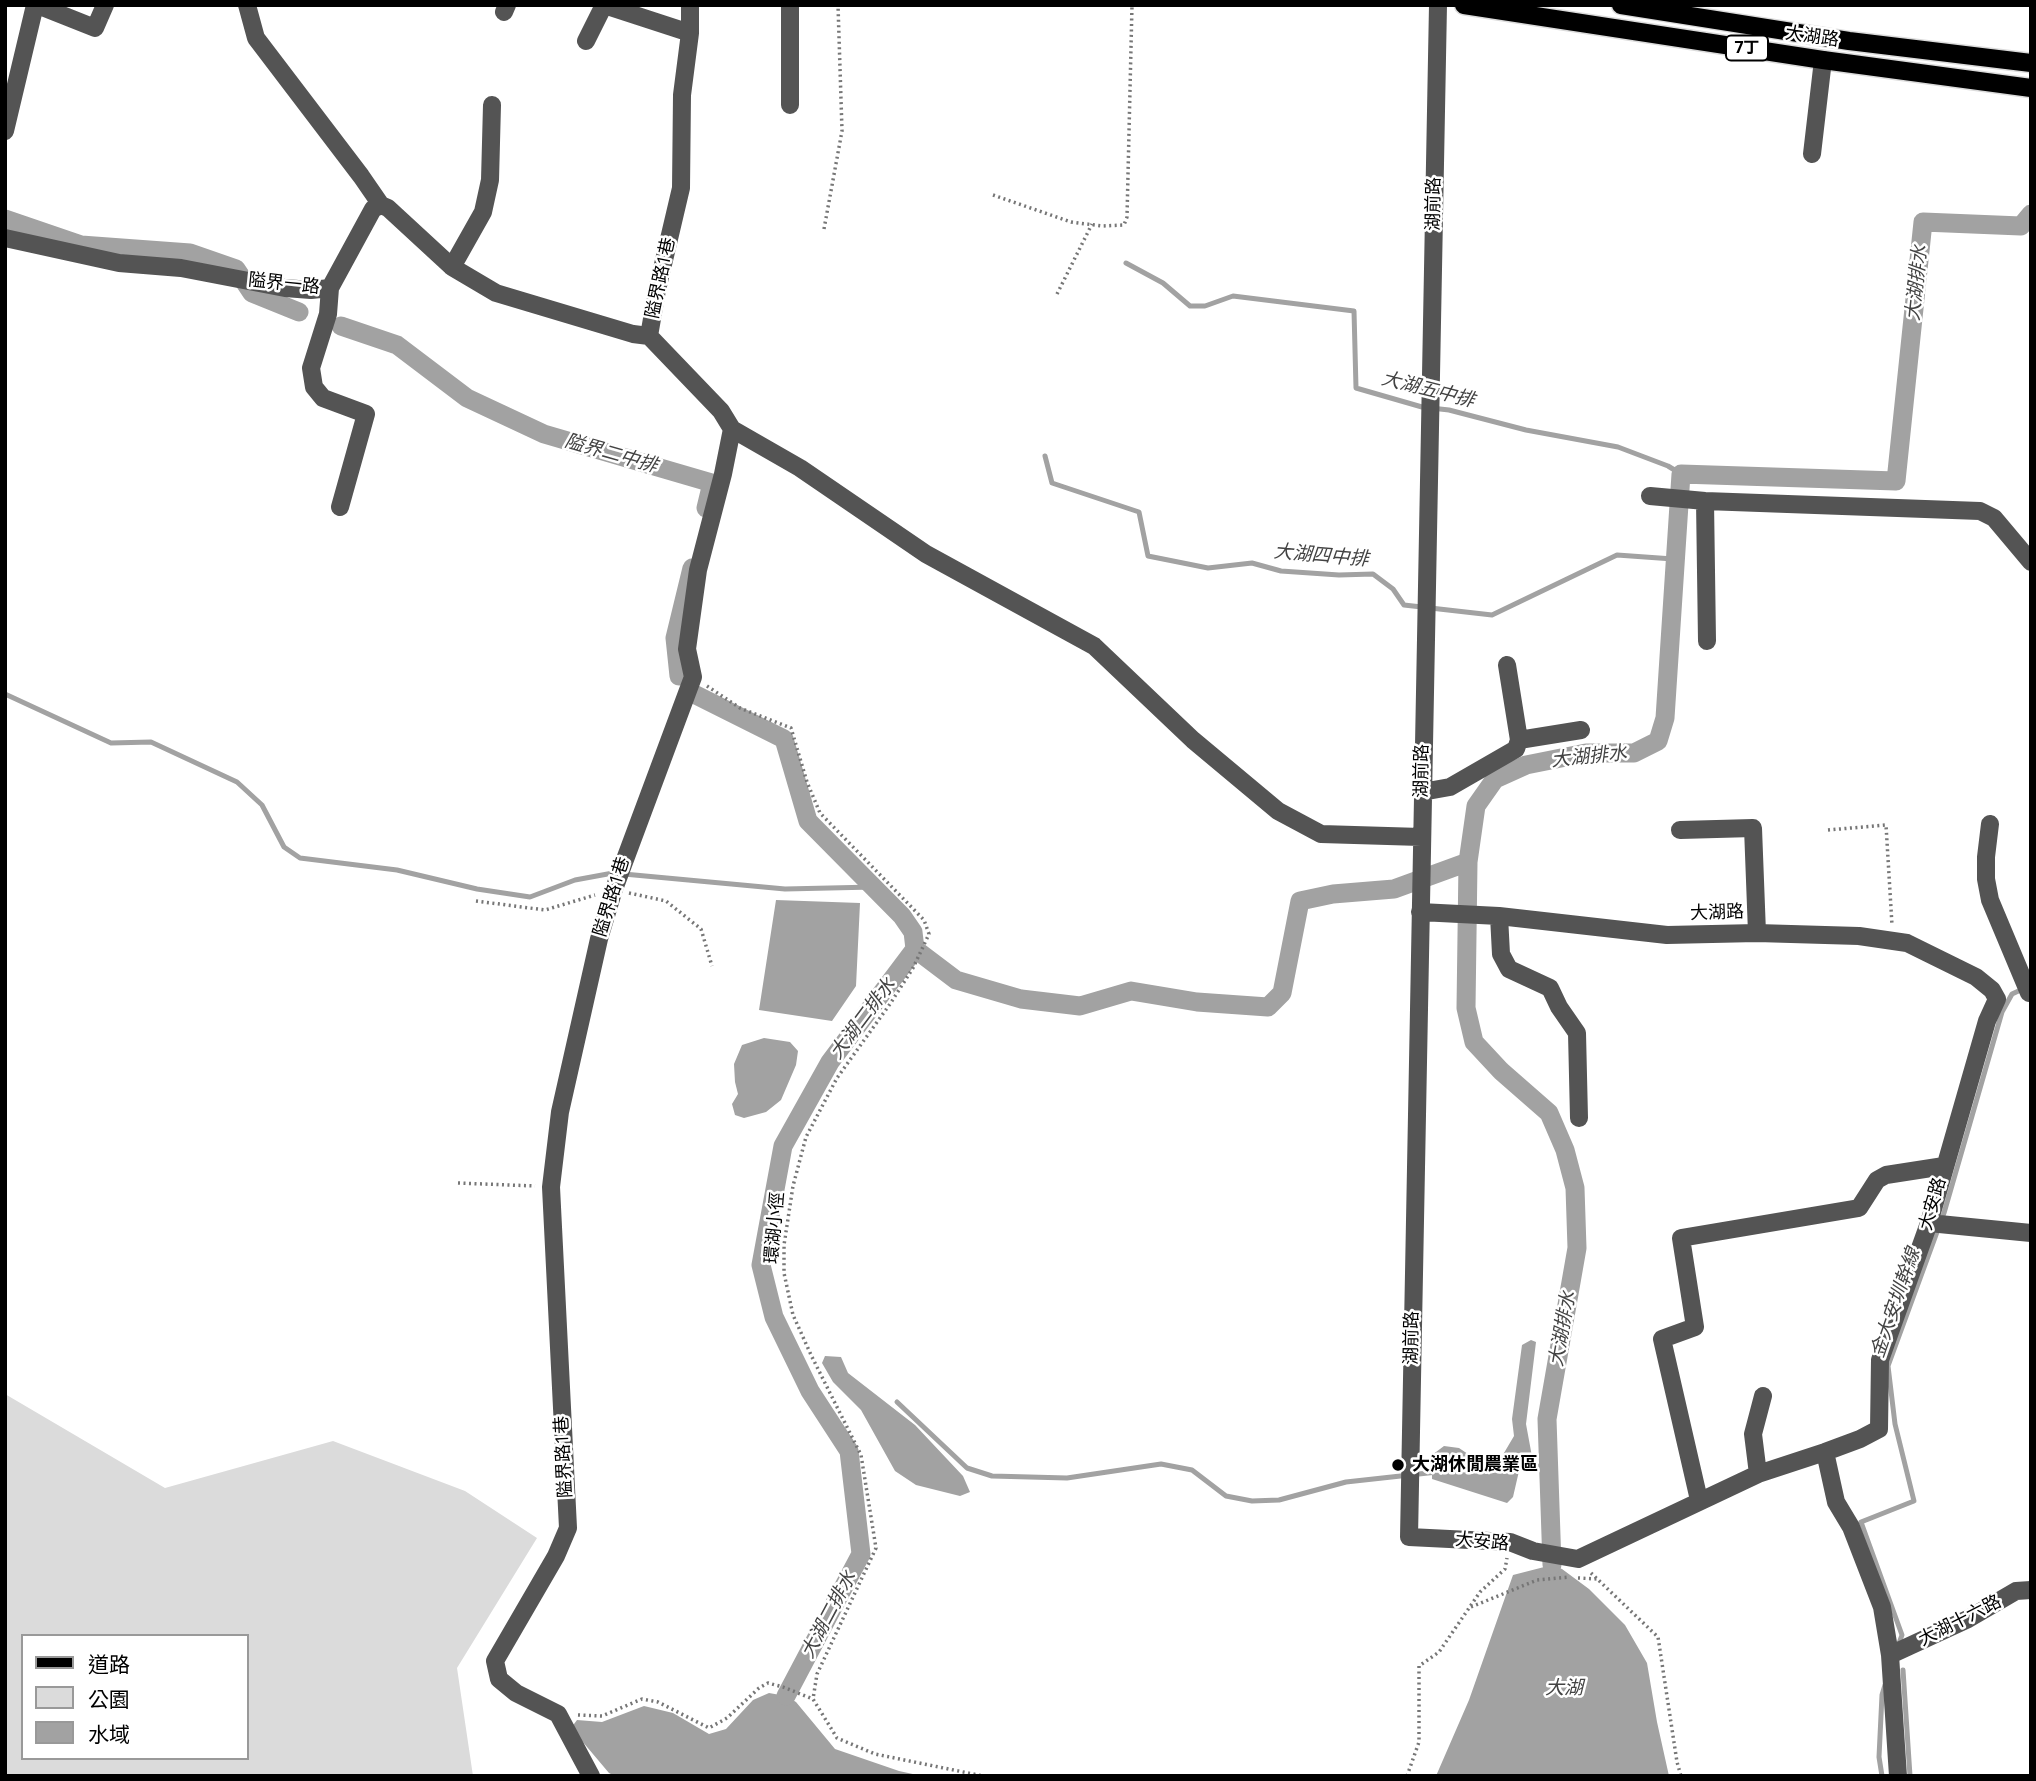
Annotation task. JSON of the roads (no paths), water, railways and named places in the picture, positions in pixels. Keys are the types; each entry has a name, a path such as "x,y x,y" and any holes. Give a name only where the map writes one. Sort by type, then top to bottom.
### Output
{"main road":[{"name":"大湖路","path":"1464,5 1823,60 2031,88"},
{"name":"大湖路","path":"1621,5 1849,41 2031,63"}],"street":[{"path":"5,131 36,5 95,28 105,5"},
{"path":"247,5 256,38 381,205 388,208 452,267 496,293 633,334 649,335"},
{"path":"586,40 604,5 690,33"},
{"name":"隘界路1巷","path":"591,1776 558,1714 516,1693 499,1679 495,1661 556,1556 568,1528 551,1187 560,1112 599,939 627,848 693,677 687,649 698,570 732,429 721,411 649,335 681,188 682,95 690,33 690,5"},
{"path":"790,5 790,105"},
{"name":"湖前路","path":"1409,1537 1438,5"},
{"path":"1812,154 1823,60"},
{"path":"452,267 482,212 490,180 492,105"},
{"name":"隘界一路","path":"5,238 119,263 181,268 285,288 312,290 330,288 373,209 381,205"},
{"path":"330,288 328,314 311,368 314,387 323,398 366,414 340,507"},
{"path":"732,429 800,468 926,554 1094,646 1193,740 1278,811 1321,834 1421,837"},
{"path":"1650,496 1705,501 1980,511 1994,518 2031,562"},
{"path":"1705,501 1707,641"},
{"path":"1422,792 1450,786 1516,749 1519,740 1507,665"},
{"path":"1519,740 1581,730"},
{"path":"1990,824 1986,857 1990,900 2030,993 1997,999"},
{"path":"1680,830 1753,828 1757,933"},
{"name":"大湖路","path":"1420,912 1499,916 1667,935 1757,933 1858,936 1907,943 1976,977 1992,990 1997,999"},
{"path":"1499,916 1501,954 1509,969 1550,988 1577,1033 1579,1118"},
{"name":"大安路","path":"1409,1537 1510,1542 1533,1551 1577,1559 1758,1474 1860,1439 1879,1429 1880,1360 1929,1223 1987,1021 1997,999"},
{"path":"1699,1500 1662,1339 1695,1327 1681,1238 1859,1208 1877,1180 1886,1175 1944,1166"},
{"path":"1929,1223 2031,1233"},
{"path":"1758,1474 1753,1434 1763,1396"},
{"path":"1825,1452 1836,1502 1863,1553 1882,1607 1890,1655 1898,1776"},
{"name":"大湖十六路","path":"1890,1655 1968,1619 2017,1591 2031,1590"}],"water":[{"path":"776,900 860,903 856,986 832,1021 759,1010"},
{"path":"764,1038 790,1042 798,1051 796,1065 781,1100 766,1112 744,1118 735,1115 732,1104 738,1094 734,1064 742,1045"},
{"path":"1531,1340 1536,1342 1526,1424 1533,1462 1519,1471 1513,1497 1507,1503 1432,1479 1432,1455 1444,1446 1459,1448 1468,1454 1501,1458 1514,1436 1512,1419 1522,1345"},
{"path":"825,1356 841,1357 848,1373 915,1425 963,1476 970,1492 960,1496 916,1485 895,1471 861,1410 833,1382 822,1363"},
{"name":"大湖","path":"1552,1565 1589,1589 1625,1625 1647,1663 1669,1776 1436,1776 1469,1700 1513,1575"},
{"path":"769,1693 786,1696 796,1702 835,1749 922,1776 615,1776 609,1773 571,1728 577,1720 602,1722 644,1706 673,1713 709,1734 726,1729 753,1700"}],"waterway":[{"name":"大湖排水","path":"1552,1565 1547,1419 1577,1248 1575,1188 1565,1150 1549,1113 1501,1071 1474,1042 1466,1008 1468,862 1476,806 1495,779 1526,765 1586,753 1634,753 1658,741 1665,718 1681,474 1896,481 1923,222 2021,226 2031,214"},
{"name":"隘界二中排","path":"5,219 81,245 190,253 236,269 252,293 299,312"},
{"name":"大湖五中排","path":"1126,263 1163,283 1190,306 1205,306 1233,296 1354,311 1356,388 1422,407 1449,410 1526,430 1618,447 1668,466 1681,474"},
{"name":"隘界二中排","path":"341,326 397,345 467,398 544,434 712,483 706,508"},
{"name":"大湖四中排","path":"1045,456 1052,483 1139,512 1148,556 1208,568 1252,563 1281,571 1339,575 1373,574 1393,589 1404,605 1492,615 1617,555 1673,559"},
{"name":"隘界二中排","path":"679,676 675,638 692,568"},
{"path":"5,694 111,743 151,742 237,782 262,805 284,847 300,858 397,870 477,889 530,897 575,880 613,873 785,889 874,887"},
{"name":"隘界二中排","path":"694,694 784,739 808,821 902,916 913,932 915,949"},
{"name":"大湖二排水","path":"915,949 956,980 1021,999 1080,1006 1131,991 1197,1002 1268,1007 1282,993 1300,901 1333,894 1394,889 1468,862"},
{"name":"大湖二排水","path":"786,1696 861,1554 849,1451 810,1391 774,1317 761,1265 783,1146 830,1062 915,949"},
{"name":"金大安圳幹線","path":"1898,1646 1902,1635 1861,1522 1914,1501 1895,1424 1888,1366 1944,1213 2002,1012 2012,994 2025,988"},
{"path":"897,1402 967,1468 992,1476 1067,1478 1161,1464 1192,1470 1226,1496 1252,1501 1279,1500 1346,1482 1437,1472"},
{"path":"1521,1465 1550,1467"},
{"path":"1903,1670 1910,1776"},
{"name":"金大安圳幹線","path":"1882,1776 1879,1757 1882,1695 1885,1685"}],"place":[{"name":"大湖休閒農業區","path":"1398,1465"}]}
